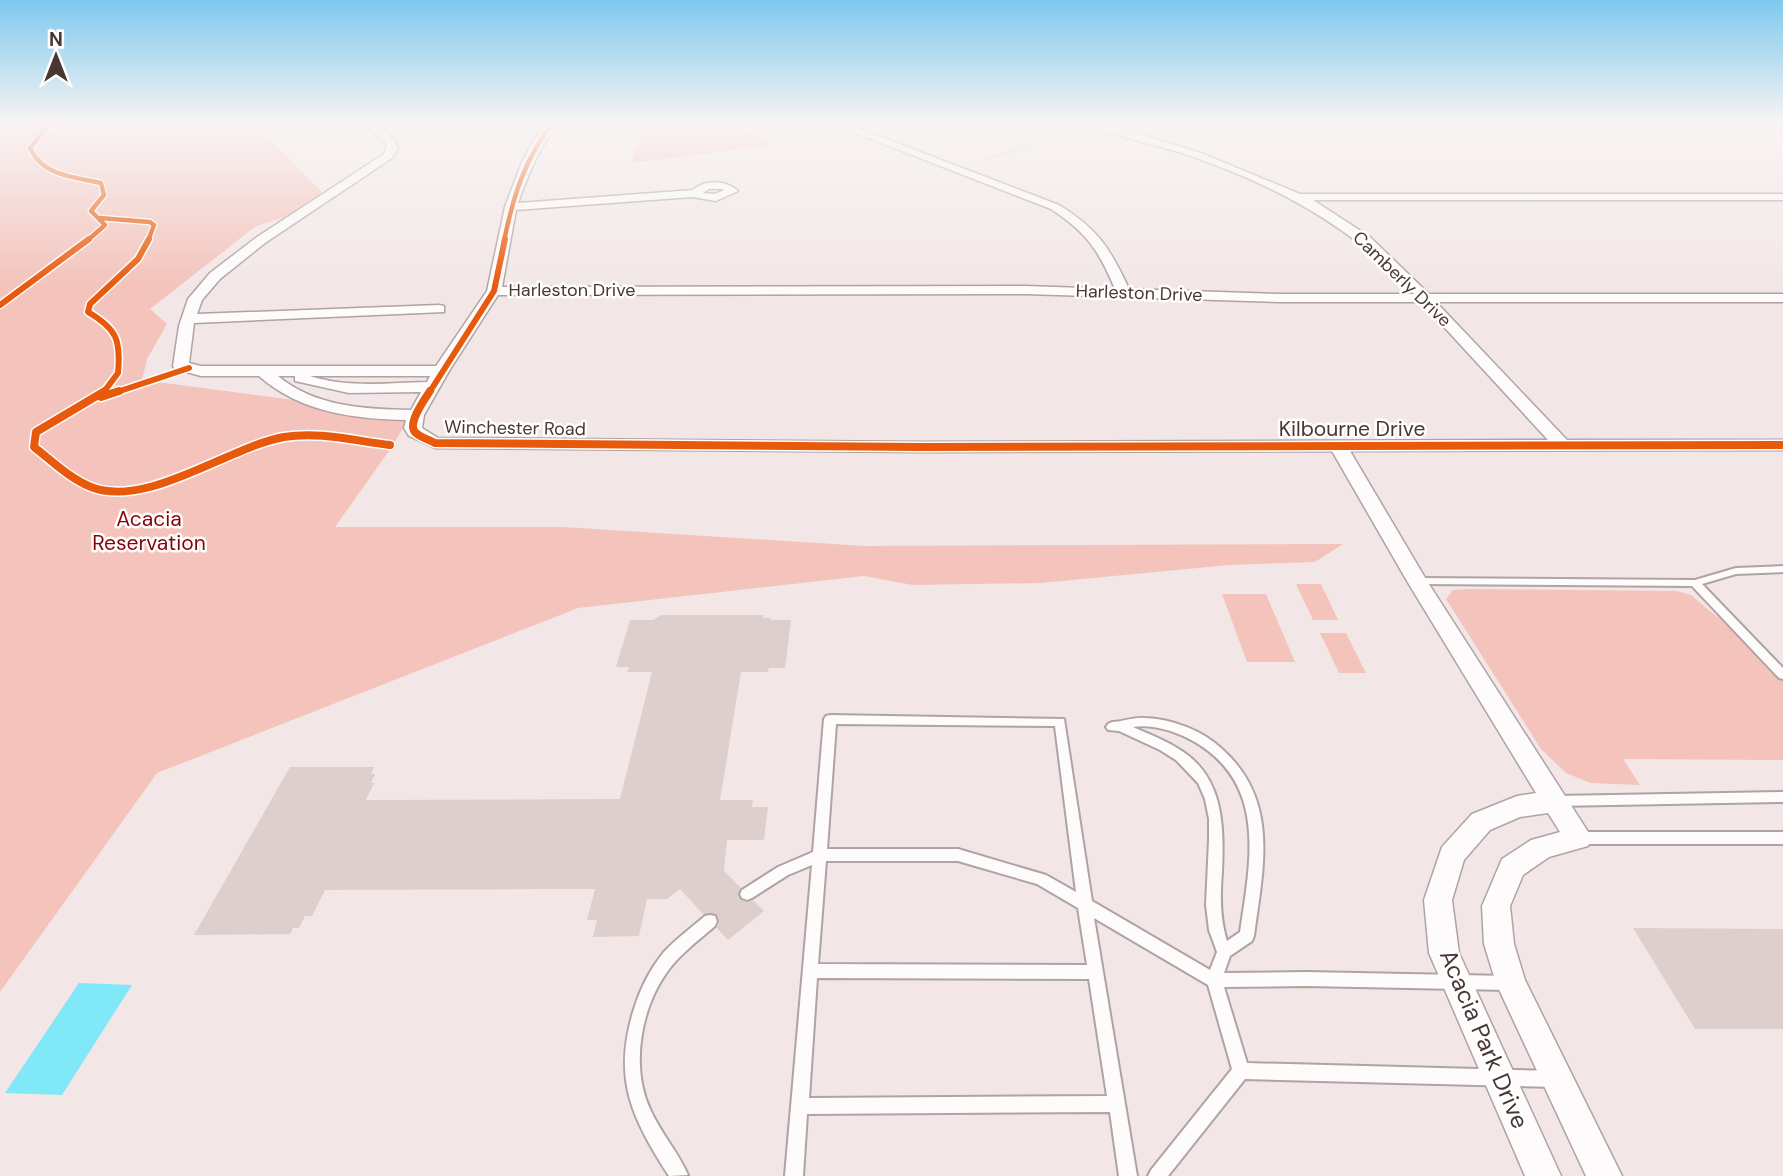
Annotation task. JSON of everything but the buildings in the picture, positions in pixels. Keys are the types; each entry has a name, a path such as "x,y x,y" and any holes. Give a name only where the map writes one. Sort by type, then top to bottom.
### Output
{"street":[{"path":"356,177 261,240 215,276 195,299 188,319 181,366 201,371 441,371"},
{"name":"Winchester Road","path":"522,177 511,207 495,291 441,371 416,415 413,428 415,432 435,443 922,447"},
{"path":"976,177 1055,207 1083,224 1102,243 1123,292"},
{"name":"Camberly Drive","path":"1249,177 1295,197 1368,241 1561,444"},
{"path":"511,207 696,193"},
{"path":"1295,197 1783,197"},
{"name":"Harleston Drive","path":"495,291 1025,290 1281,298 1783,298"},
{"path":"188,319 439,309"},
{"path":"263,371 279,387 313,403 382,415 416,415"},
{"path":"286,371 313,382 339,386 433,387"},
{"name":"Kilbourne Drive","path":"922,447 1783,445"},
{"path":"1339,448 1417,581 1578,838 1541,848 1512,867 1496,906 1499,944 1511,983 1604,1176"},
{"name":"Acacia Park Drive","path":"1542,1176 1444,953 1438,900 1452,855 1481,822 1517,807 1556,801"}],"lane":[{"path":"1417,581 1695,583 1736,571 1783,569"},
{"path":"1695,583 1783,676"},
{"path":"794,1176 830,719 1060,722 1085,905 1128,1176"},
{"path":"1224,952 1215,926 1216,818 1207,786 1187,761 1166,747 1117,727 1141,721 1175,727 1222,754 1247,783 1256,827 1256,869 1247,936 1224,952 1214,980 1241,1071"},
{"path":"1556,801 1783,797"},
{"path":"1578,838 1783,838"},
{"path":"747,894 783,871 819,855 958,855 1041,879 1214,980 1511,983"},
{"path":"679,1175 651,1131 635,1091 633,1046 644,998 668,958 710,921"},
{"path":"809,971 1096,972"},
{"path":"1241,1071 1557,1079"},
{"path":"1157,1176 1241,1071"},
{"path":"799,1106 1117,1104"}],"green space":[{"name":"Acacia Reservation","path":"0,177 307,177 322,192 286,217 256,226 150,309 167,324 147,359 142,380 387,412 407,421 335,527 563,527 865,546 1343,544 1315,562 1229,565 1041,583 913,585 864,576 578,608 157,773 0,992"},
{"path":"1296,584 1321,584 1338,620 1313,620"},
{"path":"1453,590 1677,591 1691,595 1717,617 1725,618 1783,680 1783,760 1623,759 1640,785 1591,783 1566,773 1541,749 1446,599"},
{"path":"1222,594 1266,594 1295,662 1247,662"},
{"path":"1320,633 1346,633 1366,673 1339,673"}],"water":[{"path":"79,983 132,985 62,1095 5,1093"}],"cycle path":[{"path":"0,305 69,256 105,225 91,211 104,195 101,183 74,177"},
{"path":"522,177 511,207 494,291 441,371 416,415 413,428 415,432 435,443 922,447 1783,445"},
{"path":"100,218 150,222 154,225 154,230 138,259 90,304 88,312 108,324 115,333 118,371 113,383 94,399 36,432 34,447 57,466 92,487 122,491 168,480 240,450 284,437 324,436 390,445"},
{"path":"101,397 189,368"}]}
